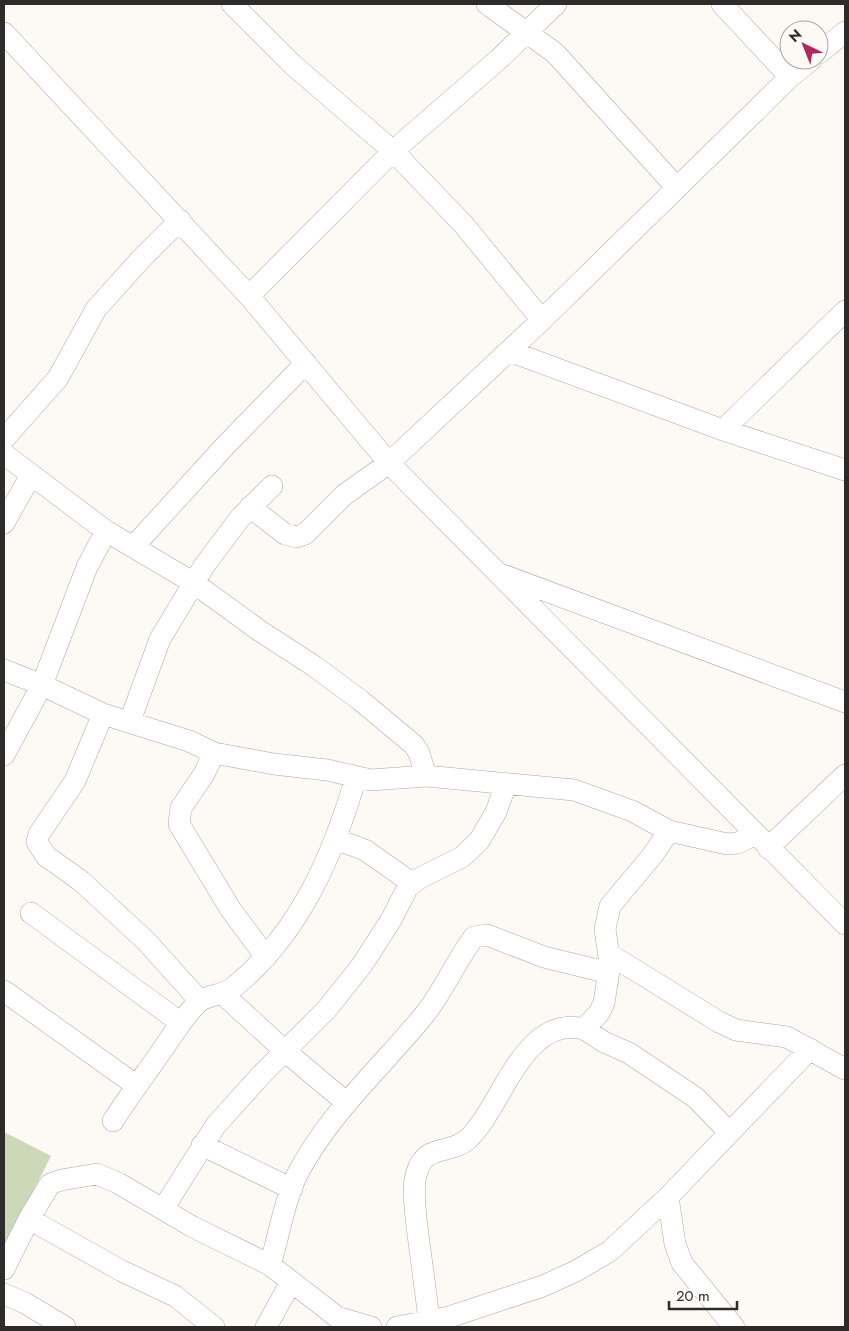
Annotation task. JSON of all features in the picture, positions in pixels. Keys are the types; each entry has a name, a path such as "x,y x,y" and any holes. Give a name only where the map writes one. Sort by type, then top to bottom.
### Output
{"street":[{"path":"232,4 293,65 393,151 463,224 542,320"},
{"path":"487,4 556,53 677,188"},
{"path":"249,296 393,151 499,59 556,4"},
{"path":"722,4 790,77"},
{"path":"829,45 845,32"},
{"path":"4,33 249,296 389,463 845,924"},
{"path":"250,507 285,534 296,537 305,534 344,495 389,463 542,320 799,70"},
{"path":"4,439 58,378 96,310 141,259 180,220"},
{"path":"723,430 845,312"},
{"path":"509,351 723,430 845,470"},
{"path":"133,547 225,446 306,363"},
{"path":"4,454 106,531 194,583 360,700 414,745 419,753 426,776"},
{"path":"4,523 31,475"},
{"path":"130,722 160,639 211,556 250,507 272,486"},
{"path":"4,755 42,685 87,567 106,531"},
{"path":"496,573 845,702"},
{"path":"4,670 42,685 103,714 189,742 214,753 274,764 327,770 356,777 385,780 426,776 557,788 593,796 632,811 669,830 727,844 761,841 845,775"},
{"path":"103,714 75,781 40,834 37,842 42,853 81,881 145,940 200,1001"},
{"path":"214,753 204,774 181,808 179,824 231,910 266,956"},
{"path":"113,1121 181,1022 200,1001 224,995 280,941 306,902 335,839 356,777"},
{"path":"163,1210 216,1125 260,1075 286,1052 328,1009 362,965 412,883 462,857 473,848 486,831 506,784"},
{"path":"584,1029 603,1007 609,963 605,929 610,906 652,856 669,830"},
{"path":"335,839 365,850 412,883"},
{"path":"30,913 181,1022"},
{"path":"270,1264 292,1189 315,1145 347,1104 426,1013 470,941 476,935 487,935 544,956 609,963 736,1030 787,1037 845,1069"},
{"path":"4,991 136,1086"},
{"path":"224,995 286,1052 347,1104"},
{"path":"430,1323 415,1201 415,1179 420,1164 429,1154 461,1144 473,1134 518,1063 538,1040 559,1029 574,1026 584,1029 604,1042 629,1053 696,1098 728,1131"},
{"path":"397,1327 430,1323 543,1286 576,1271 610,1251 668,1197 728,1131 810,1049"},
{"path":"202,1145 292,1189"},
{"path":"4,1269 28,1220 52,1183 97,1174 118,1183 193,1227 270,1264 336,1316 371,1327"},
{"path":"668,1197 675,1244 682,1263 725,1324"},
{"path":"28,1220 122,1271 175,1296 214,1327"},
{"path":"266,1327 291,1282"},
{"path":"4,1294 25,1303 65,1327"}],"green space":[{"path":"4,1132 51,1156 4,1249"}]}
